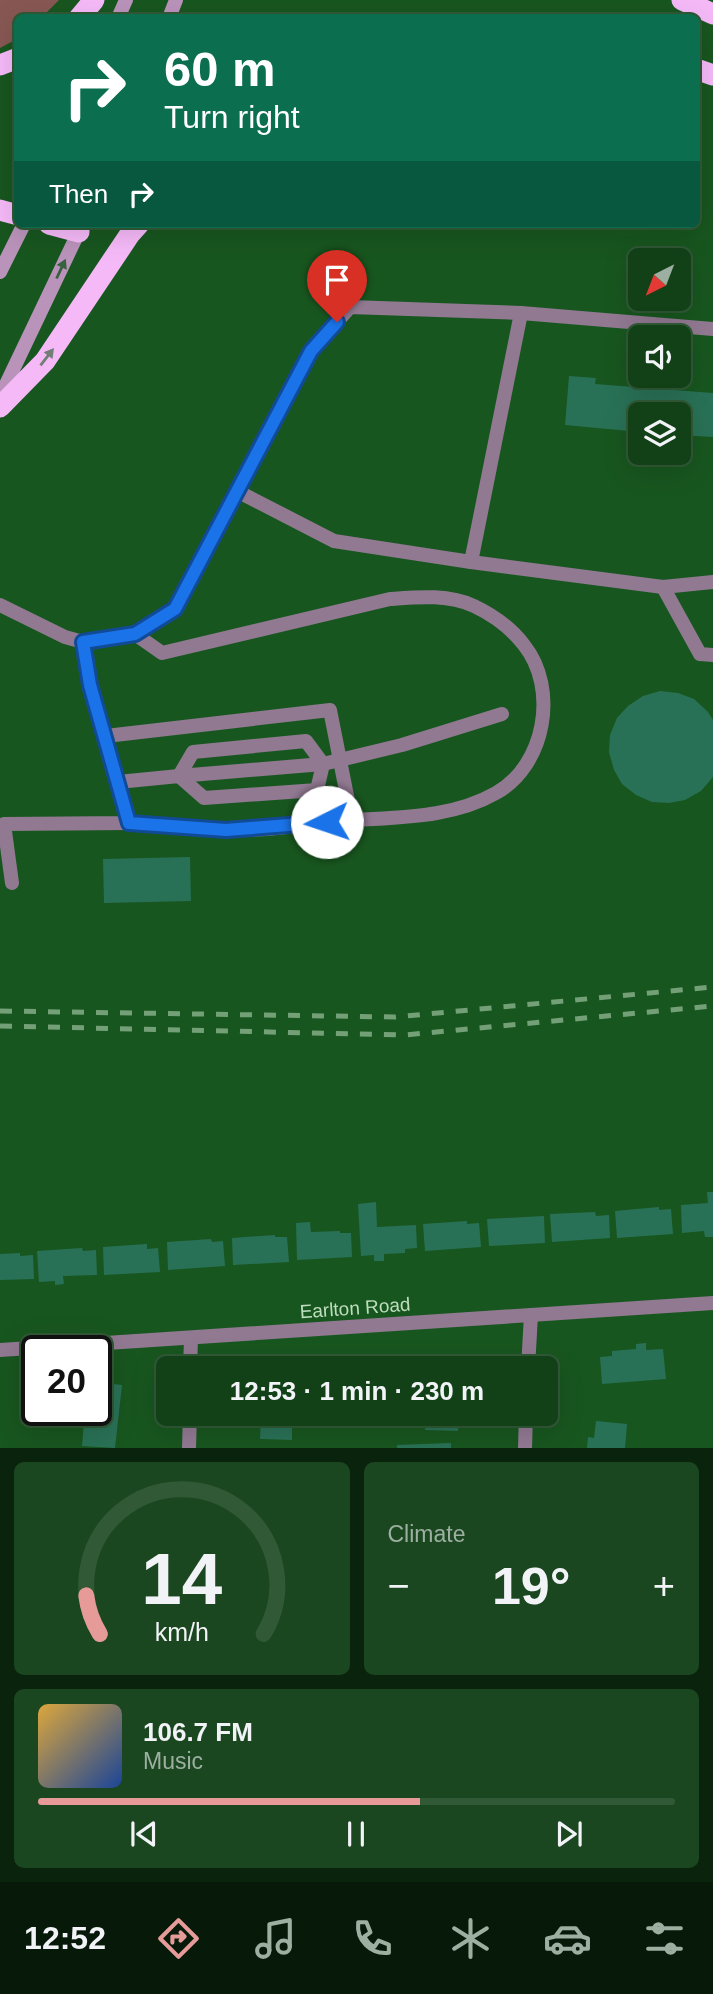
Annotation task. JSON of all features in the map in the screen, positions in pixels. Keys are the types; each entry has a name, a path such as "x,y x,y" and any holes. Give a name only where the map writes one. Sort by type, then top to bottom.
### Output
{"highway":[{"path":"82,14 94,0"},
{"path":"682,0 713,14"},
{"path":"0,407 45,361 135,228"}],"main road":[{"path":"0,272 22,228"},
{"path":"0,397 80,228"}],"street":[{"path":"0,604 65,637 83,642 135,634 175,609 311,351 350,307 521,313 713,328"},
{"path":"471,562 521,313"},
{"path":"237,491 334,541 663,587 713,582"},
{"path":"663,587 699,654 713,654"},
{"path":"12,883 4,824 129,823 226,830 423,816 461,807 499,792 514,781 533,754 539,738 544,708 543,694 534,662 526,646 513,632 488,614 472,605 457,601 423,597 390,598 162,653 135,634"},
{"path":"83,642 90,685 129,823"},
{"path":"106,736 330,710 352,821"},
{"path":"118,782 323,764 402,745 502,713"},
{"path":"306,741 323,764 317,790 204,798 179,776 193,752 306,741"},
{"name":"Earlton Road","path":"0,1350 713,1303"},
{"path":"529,1356 531,1315"},
{"path":"190,1356 191,1339"},
{"path":"189,1448 190,1426"},
{"path":"525,1448 526,1426"}],"shaded area":[{"path":"0,0 59,0 45,14 14,14 14,41 0,48"}],"building":[{"path":"569,376 596,378 595,384 628,388 713,393 713,437 691,436 691,402 628,402 628,431 565,425"},
{"path":"660,691 678,693 694,699 713,720 713,777 701,791 685,800 669,803 652,802 636,795 622,784 614,770 609,752 610,735 617,718 643,696"},
{"path":"190,857 191,901 104,903 103,859"},
{"path":"707,1192 713,1192 713,1237 705,1237 704,1231 682,1233 681,1205 708,1203"},
{"path":"376,1202 377,1227 416,1225 417,1248 405,1249 405,1253 384,1254 384,1261 374,1261 374,1255 361,1256 358,1204"},
{"path":"659,1207 659,1210 671,1209 673,1234 617,1238 615,1211"},
{"path":"595,1212 596,1216 609,1215 610,1238 552,1242 550,1214"},
{"path":"544,1216 545,1243 489,1246 487,1219"},
{"path":"467,1221 467,1224 479,1223 481,1247 425,1251 423,1224"},
{"path":"310,1222 311,1232 351,1233 352,1257 297,1260 296,1223"},
{"path":"275,1235 287,1237 289,1262 233,1265 232,1238"},
{"path":"211,1239 212,1242 223,1241 225,1266 168,1270 167,1242"},
{"path":"147,1244 147,1249 158,1248 160,1272 104,1275 103,1247"},
{"path":"82,1248 83,1251 96,1250 97,1275 63,1276 64,1284 55,1285 55,1281 39,1282 37,1251"},
{"path":"20,1253 20,1256 33,1255 34,1279 0,1280 0,1254"},
{"path":"646,1343 646,1350 663,1349 666,1379 602,1384 600,1357 612,1356 612,1351 636,1349 636,1344"},
{"path":"112,1384 122,1385 115,1448 82,1446 84,1426 112,1426"},
{"path":"596,1421 627,1424 625,1448 587,1448 588,1437 594,1438"},
{"path":"261,1426 292,1426 292,1440 260,1439"},
{"path":"425,1426 458,1426 458,1431 425,1430"},
{"path":"451,1443 451,1448 397,1448 397,1445"}],"railway":[{"path":"0,1011 395,1017 713,987"},
{"path":"0,1026 405,1035 713,1006"}],"route":[{"path":"327,822 226,830 129,823 90,685 83,642 135,634 175,609 311,351 337,322"}]}
